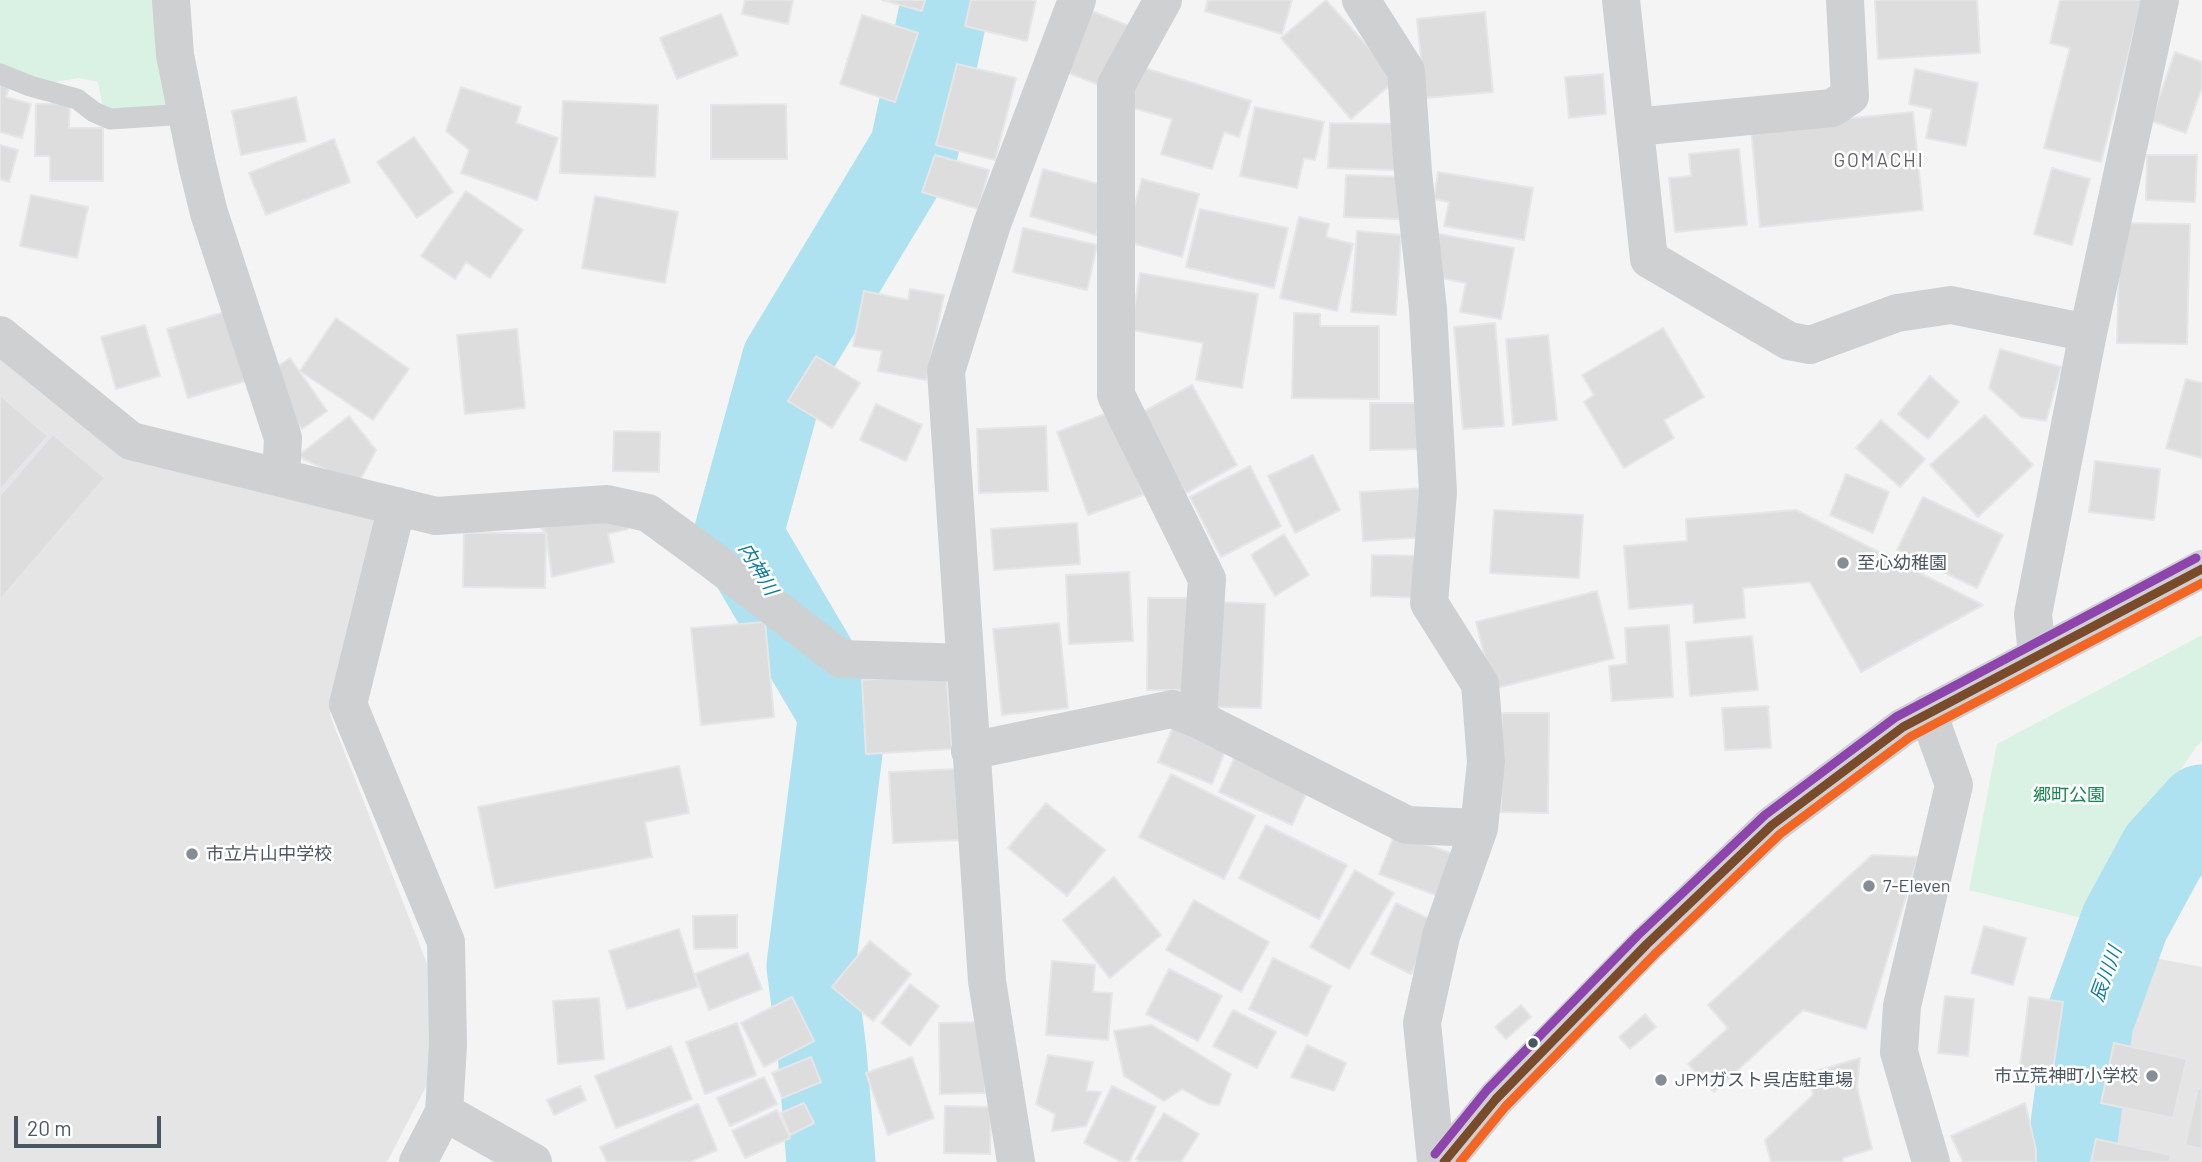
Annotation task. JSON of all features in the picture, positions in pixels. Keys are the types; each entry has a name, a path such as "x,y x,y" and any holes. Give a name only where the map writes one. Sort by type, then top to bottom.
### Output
{"street":[{"path":"171,0 175,55 209,213 283,438 281,478"},
{"path":"1016,1162 986,981 946,371 992,224 1077,0"},
{"path":"1163,0 1116,85 1116,395 1207,579 1198,719"},
{"path":"1361,0 1406,71 1413,172 1428,309 1438,492 1429,603 1480,684 1486,762 1479,828 1441,936 1422,1023 1436,1162"},
{"path":"1621,0 1649,259 1789,341 1810,345 1897,313 1951,305 2088,333"},
{"path":"1635,127 1832,108 1850,96 1845,0"},
{"path":"2037,655 2033,614 2088,333 2160,0"},
{"path":"0,335 131,441 436,516 607,504 648,513 841,659 965,663"},
{"path":"397,506 348,704 446,942 448,1045 444,1112 418,1162"},
{"path":"1444,1162 1496,1099 1619,972 1772,825 1903,727 2202,569"},
{"path":"970,751 1172,709 1198,719 1407,825 1479,828"},
{"path":"1928,713 1954,785 1902,1006 1899,1052 1931,1162"},
{"path":"444,1112 533,1162"}],"lane":[{"path":"0,74 30,86 77,99 94,112 110,118 187,114"}],"shaded area":[{"name":"市立片山中学校","path":"0,344 145,462 376,514 330,715 438,992 432,1075 387,1162 0,1162"},
{"name":"市立荒神町小学校","path":"2144,956 2202,967 2202,1162 2088,1162 2089,1127 2116,1025"}],"green space":[{"path":"0,0 159,0 175,110 103,108 98,82 79,78 50,83 0,68"},
{"name":"郷町公園","path":"2202,635 2202,741 2082,918 1969,890 1997,744"}],"building":[{"path":"745,0 793,0 788,24 742,14"},
{"path":"882,0 925,0 922,11"},
{"path":"971,0 1036,0 1027,41 965,26"},
{"path":"1208,0 1292,0 1282,34 1205,11"},
{"path":"1326,0 1397,79 1351,119 1281,38"},
{"path":"1875,0 1977,0 1980,53 1878,59"},
{"path":"2060,0 2142,0 2101,162 2044,148 2070,48 2050,43"},
{"path":"1084,8 1129,26 1104,87 1059,69"},
{"path":"1485,12 1493,92 1425,98 1417,19"},
{"path":"721,14 738,55 677,79 660,38"},
{"path":"862,15 918,33 895,102 840,84"},
{"path":"2175,52 2202,62 2202,87 2186,133 2151,121"},
{"path":"957,64 1016,78 995,160 936,145"},
{"path":"1135,65 1251,101 1239,137 1224,132 1212,169 1161,154 1172,119 1123,105"},
{"path":"1915,69 1978,83 1966,146 1926,138 1932,109 1909,104"},
{"path":"1603,74 1606,114 1569,118 1565,77"},
{"path":"0,82 10,84 6,97 31,104 22,138 0,132"},
{"path":"461,87 521,107 516,123 558,138 537,200 461,173 469,150 446,131"},
{"path":"296,97 306,141 241,155 232,111"},
{"path":"563,101 658,105 655,177 560,173"},
{"path":"36,104 70,104 69,128 103,128 103,181 50,181 50,156 35,156"},
{"path":"786,104 787,159 711,159 711,105"},
{"path":"1255,107 1324,122 1315,160 1304,158 1297,188 1240,176"},
{"path":"1913,112 1923,210 1760,227 1751,128"},
{"path":"1330,123 1398,124 1396,170 1328,168"},
{"path":"414,137 453,192 417,218 377,162"},
{"path":"334,139 350,182 266,215 249,173"},
{"path":"0,145 18,150 9,182 0,179"},
{"path":"1739,149 1747,225 1675,232 1669,178 1691,176 1689,154"},
{"path":"935,155 989,170 978,209 922,192"},
{"path":"2147,155 2197,155 2195,202 2146,200"},
{"path":"2052,168 2090,179 2072,245 2034,234"},
{"path":"1043,169 1109,187 1096,235 1030,216"},
{"path":"1438,172 1533,188 1524,240 1444,226 1449,202 1434,199"},
{"path":"1346,175 1401,177 1399,219 1344,217"},
{"path":"1142,179 1199,194 1182,257 1125,241"},
{"path":"466,191 523,230 490,278 466,262 455,279 421,256"},
{"path":"31,195 88,207 77,258 20,246"},
{"path":"595,196 678,212 665,283 582,268"},
{"path":"1200,209 1288,228 1274,288 1186,267"},
{"path":"1299,217 1329,224 1326,237 1353,244 1337,311 1280,298"},
{"path":"2120,223 2190,224 2187,344 2117,343"},
{"path":"1023,228 1097,245 1087,290 1013,272"},
{"path":"1357,231 1401,235 1396,315 1351,312"},
{"path":"1439,234 1514,248 1501,319 1460,312 1466,283 1431,276"},
{"path":"1140,273 1258,294 1242,388 1196,380 1203,343 1131,330"},
{"path":"910,289 944,295 926,380 878,371 882,351 853,346 864,291 908,300"},
{"path":"228,311 249,380 188,398 167,329"},
{"path":"1294,313 1320,314 1320,326 1379,326 1379,399 1292,398"},
{"path":"336,318 409,369 373,420 300,371"},
{"path":"1495,323 1504,426 1463,429 1454,327"},
{"path":"145,325 160,376 116,389 101,337"},
{"path":"1663,328 1704,397 1664,420 1674,438 1624,468 1584,402 1594,395 1582,375"},
{"path":"517,329 525,408 465,414 457,335"},
{"path":"1548,335 1557,420 1513,425 1506,339"},
{"path":"2000,349 2061,367 2046,421 2021,417 1989,388"},
{"path":"816,356 860,383 832,428 788,401"},
{"path":"290,358 327,411 302,429 265,375"},
{"path":"1930,376 1959,402 1928,439 1898,414"},
{"path":"2186,379 2202,383 2202,458 2166,448"},
{"path":"1192,385 1237,465 1186,493 1141,413"},
{"path":"0,395 48,436 0,490"},
{"path":"1370,403 1421,403 1421,449 1370,450"},
{"path":"876,404 922,425 906,461 860,440"},
{"path":"1113,411 1143,495 1088,515 1057,432"},
{"path":"1985,415 2033,465 1978,517 1930,465"},
{"path":"349,416 376,450 357,486 298,456"},
{"path":"1881,420 1925,459 1900,487 1856,448"},
{"path":"1046,426 1048,491 979,493 977,429"},
{"path":"614,431 660,432 659,472 613,471"},
{"path":"53,434 105,478 0,600 0,495"},
{"path":"1313,455 1340,510 1295,533 1268,476"},
{"path":"2095,461 2160,469 2154,520 2089,512"},
{"path":"1250,466 1281,526 1221,557 1190,497"},
{"path":"1846,474 1889,492 1873,533 1830,515"},
{"path":"1427,488 1430,537 1363,541 1360,492"},
{"path":"1923,497 2003,535 1977,588 1897,550"},
{"path":"624,510 628,529 608,534 614,562 552,577 546,533 541,528"},
{"path":"1494,510 1583,515 1579,578 1490,573"},
{"path":"1796,510 1983,605 1861,672 1810,582 1743,588 1745,618 1694,623 1693,604 1629,609 1624,546 1687,541 1686,519"},
{"path":"1077,523 1080,564 994,570 991,529"},
{"path":"464,533 546,533 545,588 463,587"},
{"path":"1284,534 1309,575 1275,596 1251,555"},
{"path":"1372,555 1425,556 1424,598 1371,596"},
{"path":"1129,572 1133,641 1069,644 1066,575"},
{"path":"1597,591 1614,658 1493,689 1476,622"},
{"path":"1148,598 1193,598 1192,690 1147,690"},
{"path":"1220,602 1265,604 1261,708 1217,707"},
{"path":"765,622 774,717 701,725 691,628"},
{"path":"1059,623 1068,708 1002,715 993,629"},
{"path":"1669,625 1673,697 1612,701 1609,666 1627,664 1625,628"},
{"path":"1752,636 1758,690 1690,696 1686,642"},
{"path":"946,674 952,749 866,754 862,680"},
{"path":"1768,706 1771,748 1725,750 1722,708"},
{"path":"1502,713 1549,713 1548,813 1501,812"},
{"path":"1173,727 1226,749 1212,784 1158,762"},
{"path":"1236,754 1309,787 1292,825 1219,792"},
{"path":"679,766 689,813 645,822 652,857 495,888 478,807"},
{"path":"955,769 959,840 893,843 889,772"},
{"path":"1171,774 1255,816 1224,879 1139,837"},
{"path":"1046,803 1105,850 1067,896 1008,848"},
{"path":"1266,825 1347,865 1319,919 1239,878"},
{"path":"1395,833 1456,855 1441,897 1379,874"},
{"path":"1872,855 1918,857 1866,1029 1803,1010 1714,1092 1688,1064 1728,1028 1708,1005"},
{"path":"1355,870 1394,893 1349,969 1310,947"},
{"path":"1114,877 1161,935 1110,978 1063,920"},
{"path":"1194,900 1269,942 1241,992 1166,950"},
{"path":"1396,903 1436,922 1411,974 1371,954"},
{"path":"737,915 737,948 694,949 693,916"},
{"path":"1984,926 2026,938 2013,985 1971,973"},
{"path":"679,929 698,987 627,1009 609,951"},
{"path":"870,941 911,974 873,1021 832,987"},
{"path":"748,953 762,989 709,1010 695,974"},
{"path":"1273,958 1331,986 1307,1036 1249,1009"},
{"path":"1052,961 1095,965 1093,992 1112,993 1108,1040 1046,1035"},
{"path":"1169,969 1222,996 1198,1041 1146,1014"},
{"path":"910,984 939,1006 910,1046 881,1023"},
{"path":"1945,996 1974,999 1968,1056 1938,1053"},
{"path":"792,997 814,1041 764,1067 741,1023"},
{"path":"2029,997 2063,1002 2052,1077 2019,1073"},
{"path":"599,998 604,1059 558,1064 553,1001"},
{"path":"1521,1005 1531,1017 1506,1039 1495,1027"},
{"path":"1233,1010 1276,1032 1257,1068 1213,1046"},
{"path":"1645,1014 1656,1027 1630,1049 1619,1037"},
{"path":"984,1022 985,1093 940,1094 939,1023"},
{"path":"737,1023 756,1075 705,1094 686,1042"},
{"path":"1152,1025 1231,1074 1219,1105 1209,1104 1182,1089 1164,1101 1124,1076 1114,1031"},
{"path":"2114,1043 2187,1059 2173,1118 2101,1103"},
{"path":"1307,1045 1346,1063 1334,1091 1291,1077"},
{"path":"671,1046 692,1099 616,1128 595,1076"},
{"path":"1048,1055 1093,1062 1086,1091 1101,1092 1086,1126 1052,1131 1055,1114 1036,1104"},
{"path":"811,1057 821,1082 782,1098 772,1073"},
{"path":"912,1057 934,1118 888,1135 866,1073"},
{"path":"1860,1058 1857,1087 1872,1149 1843,1158 1843,1162 1771,1162 1765,1140 1813,1095 1809,1073"},
{"path":"764,1077 777,1104 730,1126 717,1098"},
{"path":"580,1086 586,1100 554,1115 547,1100"},
{"path":"1112,1086 1156,1107 1129,1162 1122,1162 1084,1143"},
{"path":"2198,1088 2202,1089 2202,1149 2185,1145"},
{"path":"804,1103 814,1123 790,1135 781,1113"},
{"path":"2025,1103 2036,1149 2036,1162 1963,1162 1951,1136"},
{"path":"698,1104 717,1150 690,1162 607,1162 600,1147"},
{"path":"945,1106 991,1107 990,1154 944,1153"},
{"path":"777,1110 790,1138 745,1158 732,1131"},
{"path":"1164,1113 1199,1134 1181,1162 1140,1162 1136,1159"},
{"path":"2096,1139 2171,1155 2170,1162 2091,1162"}],"waterway":[{"name":"内神川","path":"831,1162 822,1052 811,966 843,713 738,535 786,361 914,149 946,0"},
{"name":"辰川川","path":"2070,1162 2089,1021 2125,922 2163,852 2202,809"}],"transit line":[{"path":"1435,1154 1487,1090 1638,935 1765,815 1896,717 2196,558"},
{"path":"1444,1162 1496,1099 1647,944 1772,825 1903,727 2202,569"},
{"path":"1460,1162 1505,1107 1656,953 1780,834 1910,737 2202,583"}],"place":[{"name":"至心幼稚園","path":"1843,563"},
{"name":"市立片山中学校","path":"192,854"},
{"name":"7-Eleven","path":"1869,886"},
{"name":"市立荒神町小学校","path":"2152,1076"},
{"name":"JPMガスト呉店駐車場","path":"1661,1080"}],"district":[{"name":"GOMACHI","path":"1879,161"}]}
